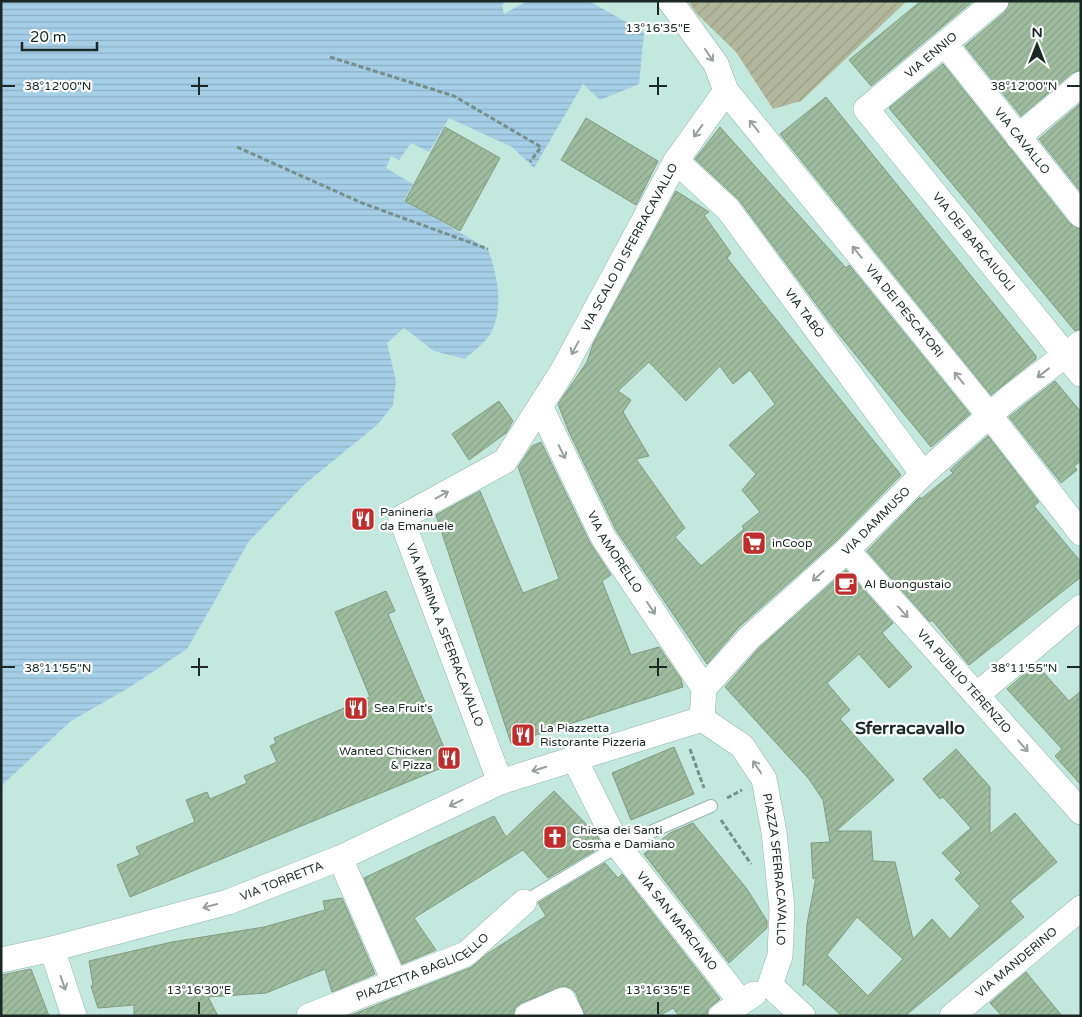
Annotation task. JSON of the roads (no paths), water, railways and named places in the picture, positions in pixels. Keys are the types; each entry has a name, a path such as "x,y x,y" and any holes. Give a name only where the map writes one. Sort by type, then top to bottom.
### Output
{"street":[{"name":"VIA DEI PESCATORI","path":"670,1 716,64 726,91 990,416 1081,533"},
{"name":"VIA ENNIO","path":"866,109 996,1"},
{"name":"VIA CAVALLO","path":"945,44 1081,215"},
{"path":"1018,137 1081,84"},
{"name":"VIA SCALO DI SFERRACAVALLO","path":"541,408 676,161 726,91"},
{"name":"VIA DEI BARCAIUOLI","path":"866,109 1076,358"},
{"name":"VIA TABÒ","path":"676,161 728,209 923,474"},
{"name":"VIA DAMMUSO","path":"704,688 749,638 848,550 923,474 990,416 1076,358"},
{"name":"VIA AMORELLO","path":"541,408 603,537 704,688"},
{"name":"VIA MARINA A SFERRACAVALLO","path":"500,782 401,518 505,461 541,408"},
{"name":"VIA PUBLIO TERENZIO","path":"848,550 1081,812"},
{"path":"978,694 1081,607"},
{"path":"692,722 704,688"},
{"name":"VIA TORRETTA","path":"1,960 52,949 228,902 340,858 500,782 692,722"},
{"name":"PIAZZA SFERRACAVALLO","path":"692,722 742,746 764,779 774,832 782,909 780,956 770,985"},
{"name":"VIA SAN MARCIANO","path":"574,758 618,846 731,1009"},
{"path":"340,858 395,983"},
{"name":"PIAZZETTA BAGLICELLO","path":"310,1016 466,954 524,902"},
{"name":"VIA MANDERINO","path":"952,1016 1081,908"},
{"path":"52,949 74,1016"},
{"path":"731,1009 770,985 803,1016"},
{"path":"527,1016 563,1000 571,1016"}],"lane":[{"path":"524,902 618,846 711,806"}],"water":[{"path":"1,1 506,1 502,5 504,14 527,1 589,1 644,32 639,84 600,100 583,84 534,168 512,147 449,118 429,152 411,143 399,160 391,156 386,168 413,184 404,200 488,249 498,290 498,310 490,335 465,359 434,351 404,328 387,343 396,381 393,405 378,424 305,484 249,541 187,649 130,687 71,721 1,786"}],"place":[{"name":"Panineria da Emanuele","path":"363,519"},
{"name":"inCoop","path":"754,543"},
{"name":"Al Buongustaio","path":"846,584"},
{"name":"Sea Fruit's","path":"356,708"},
{"name":"La Piazzetta Ristorante Pizzeria","path":"523,735"},
{"name":"Wanted Chicken & Pizza","path":"449,758"},
{"name":"Chiesa dei Santi Cosma e Damiano","path":"555,837"}],"district":[{"name":"Sferracavallo","path":"910,728"}]}
